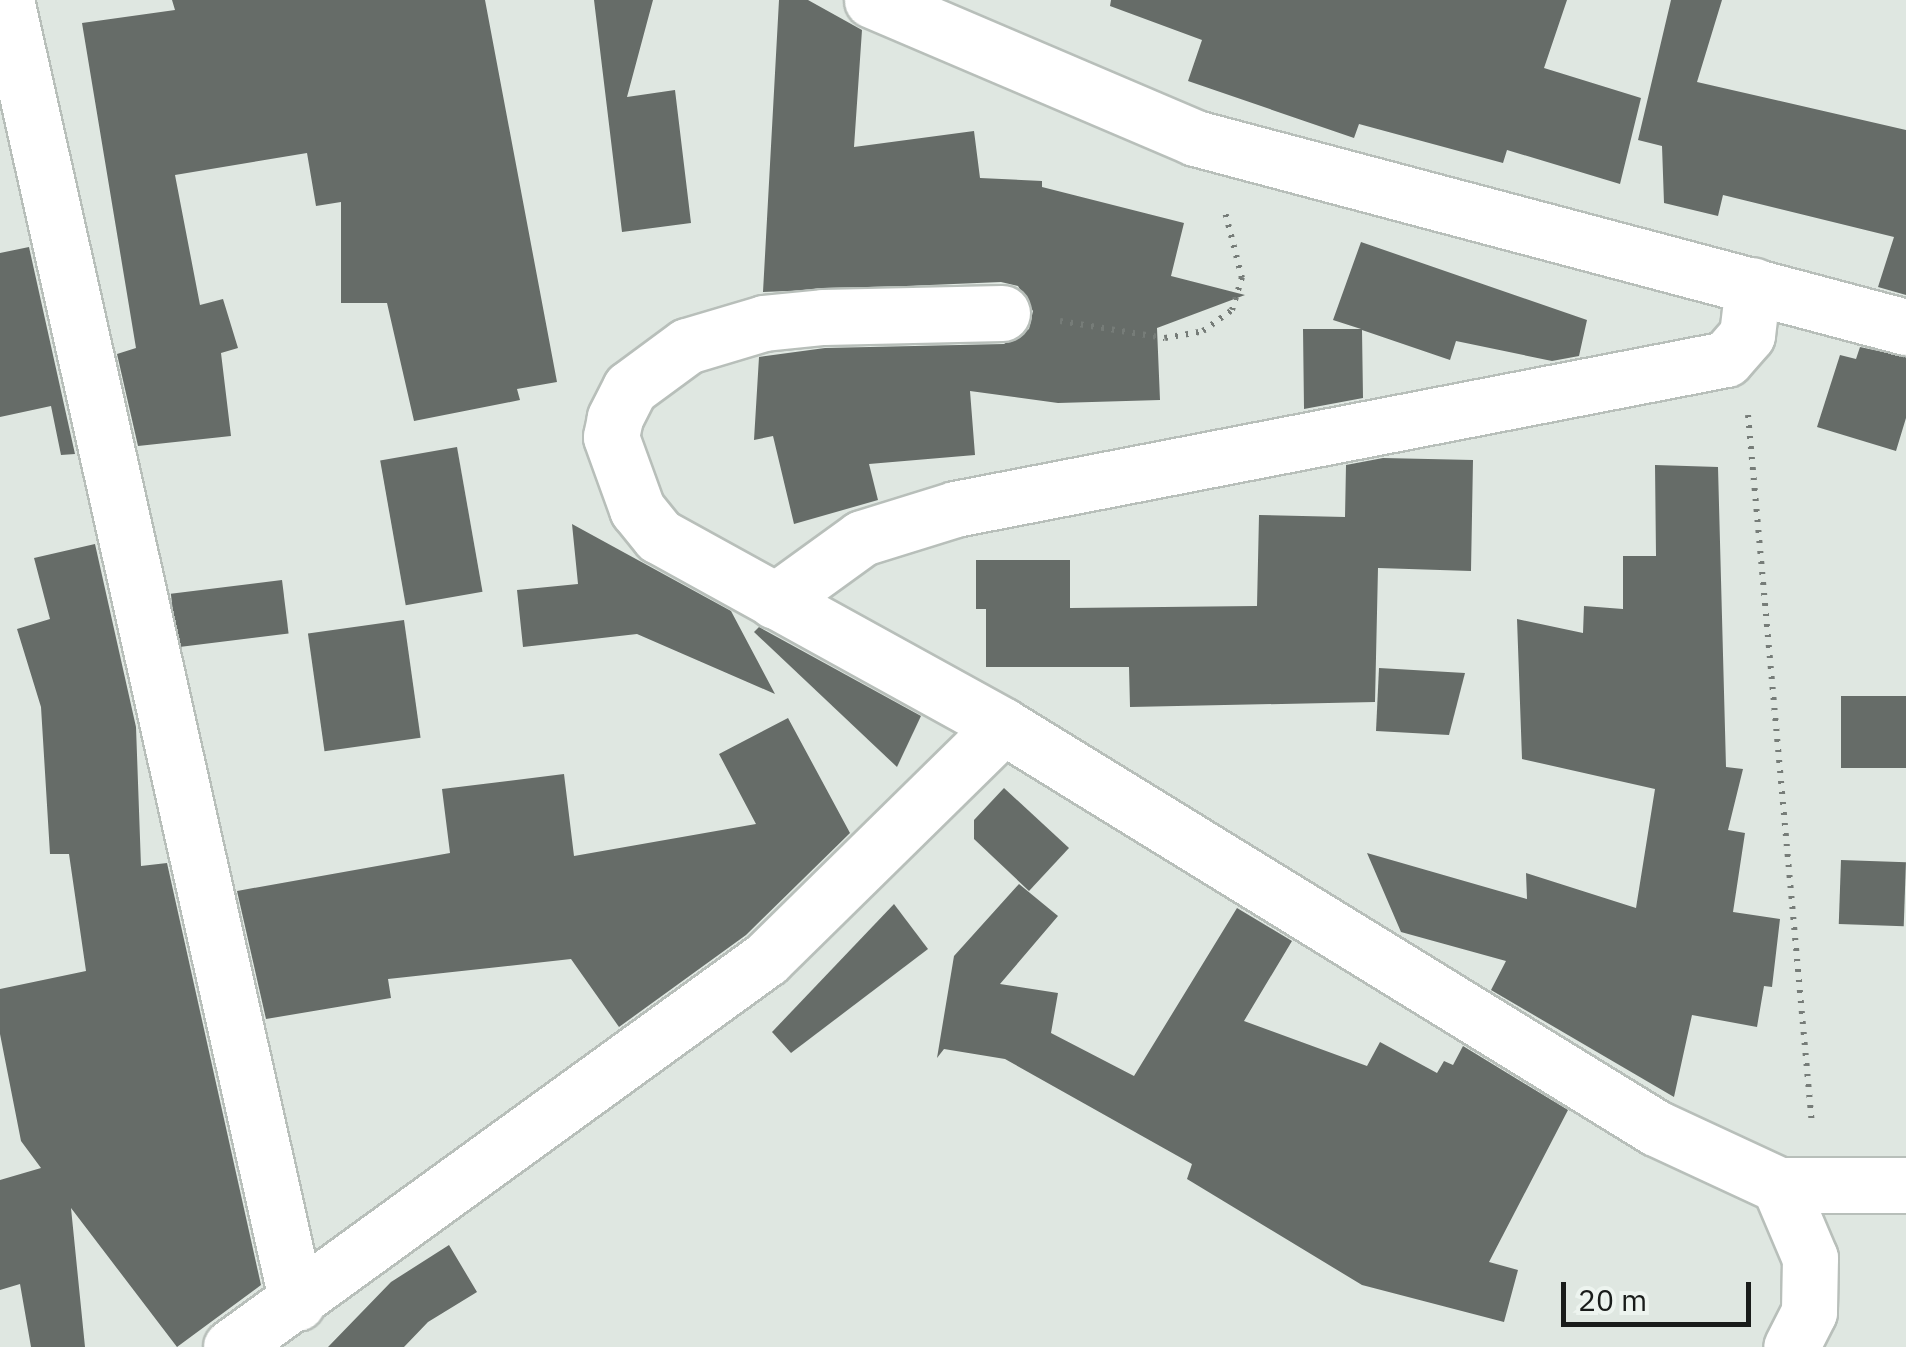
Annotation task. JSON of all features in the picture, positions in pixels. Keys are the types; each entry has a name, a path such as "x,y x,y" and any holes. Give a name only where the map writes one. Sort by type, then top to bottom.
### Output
{"street":[{"path":"6,0 298,1303"},
{"path":"872,0 1194,138 1906,327"},
{"path":"775,601 862,538 955,508 1706,365 1742,348 1753,285"},
{"path":"1002,312 764,323 687,346 630,388 611,437 637,508 658,536 1003,726 1656,1128 1798,1183 1906,1185"},
{"path":"231,1347 298,1303 766,958 1003,726"},
{"path":"1791,1347 1809,1312 1810,1258 1798,1183"}],"path":[{"path":"1002,312 1165,338 1203,332 1232,310 1242,278 1237,240"},
{"path":"1742,348 1798,1183"}],"building":[{"path":"172,0 485,0 557,382 517,389 520,400 414,421 387,303 341,303 341,202 316,206 307,153 175,175 200,305 223,299 238,348 221,353 231,436 138,446 117,354 136,348 82,23 175,10"},
{"path":"594,0 653,0 627,97 675,90 691,223 622,232"},
{"path":"779,0 808,0 862,30 854,147 974,131 980,178 1042,181 1042,187 1184,223 1171,276 1245,295 1157,328 1160,400 1058,403 970,391 975,455 869,464 878,500 794,524 773,436 754,440 759,357 825,348 1004,344 1029,329 1033,311 1018,286 1001,282 763,292"},
{"path":"1111,0 1567,0 1544,68 1641,98 1620,184 1507,150 1503,163 1359,124 1354,138 1188,81 1202,40 1110,6"},
{"path":"1671,0 1722,0 1697,82 1906,130 1906,295 1878,287 1894,237 1723,195 1718,216 1664,203 1662,146 1638,140"},
{"path":"1361,242 1587,320 1579,356 1552,361 1456,341 1450,360 1362,330 1363,398 1304,409 1303,329 1361,329 1333,320"},
{"path":"29,247 75,454 61,455 51,406 0,417 0,253"},
{"path":"1860,347 1906,357 1906,418 1896,451 1817,427 1840,355 1856,359"},
{"path":"457,447 483,592 406,605 380,461"},
{"path":"1383,458 1473,460 1471,571 1378,568 1375,702 1130,707 1129,667 986,667 986,609 976,609 976,560 1070,560 1070,608 1257,606 1259,515 1345,517 1346,465"},
{"path":"1655,465 1718,467 1726,767 1743,769 1728,830 1745,833 1733,912 1780,919 1772,987 1764,986 1757,1027 1692,1015 1674,1097 1491,990 1506,961 1401,932 1367,853 1527,899 1526,873 1636,908 1655,789 1522,759 1517,619 1583,633 1584,606 1623,609 1623,556 1656,556"},
{"path":"572,524 731,611 775,694 637,634 523,647 517,590 578,584"},
{"path":"95,544 136,727 141,866 167,863 261,1285 177,1347 71,1208 85,1347 31,1347 20,1284 0,1290 0,1180 41,1168 21,1141 0,1034 0,989 86,971 69,854 50,854 41,707 17,629 50,619 34,558"},
{"path":"282,580 289,634 177,647 171,594"},
{"path":"404,620 421,738 325,751 308,633"},
{"path":"759,627 921,716 897,767 754,632"},
{"path":"1379,668 1465,673 1449,735 1376,731"},
{"path":"1841,696 1906,696 1906,768 1841,768"},
{"path":"788,718 850,833 746,935 619,1027 571,959 388,979 391,998 266,1019 237,891 450,853 442,789 564,774 574,856 756,824 719,754"},
{"path":"1004,788 1069,848 1029,891 974,839 974,820"},
{"path":"1841,860 1906,862 1904,926 1839,924"},
{"path":"1019,884 1058,916 1000,984 1058,993 1051,1033 1134,1076 1237,908 1292,941 1244,1021 1367,1066 1380,1042 1437,1073 1444,1061 1453,1065 1463,1046 1568,1110 1489,1262 1518,1270 1504,1322 1362,1285 1187,1179 1192,1164 1005,1059 944,1049 937,1058 954,956"},
{"path":"894,904 928,949 791,1053 772,1032"},
{"path":"449,1245 477,1292 428,1322 404,1347 328,1347 391,1282"}]}
